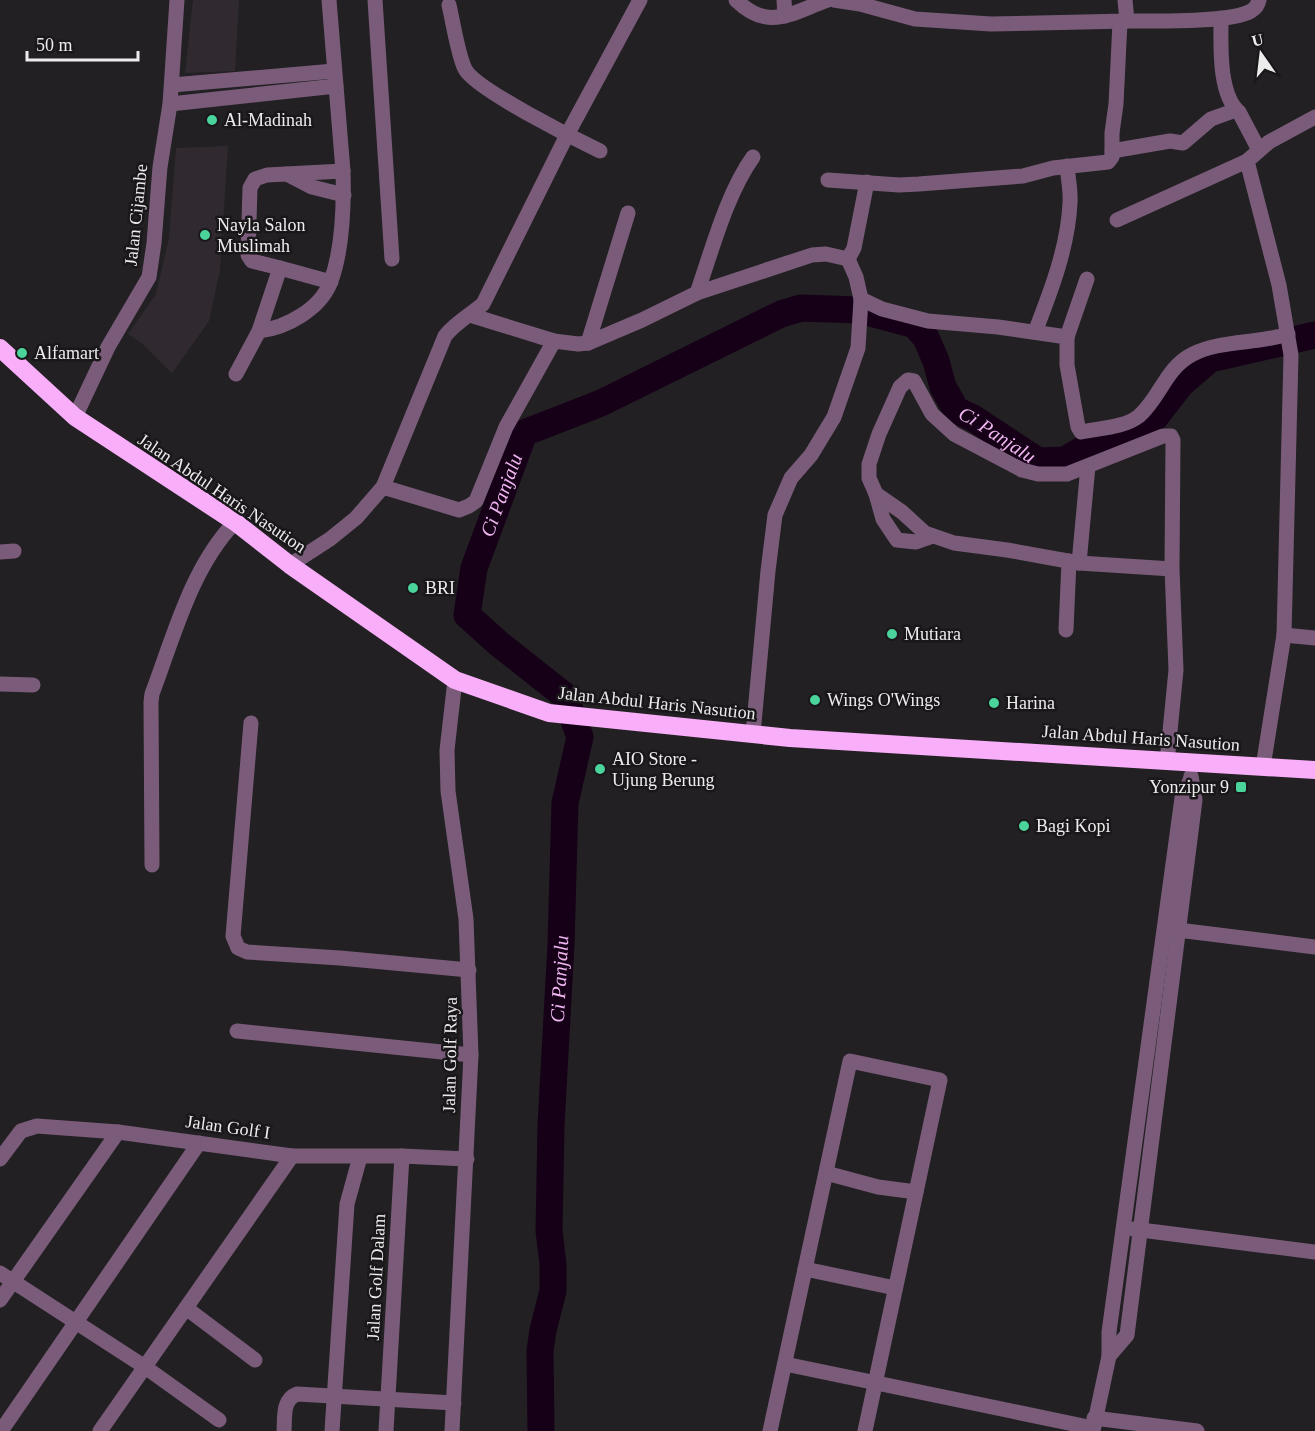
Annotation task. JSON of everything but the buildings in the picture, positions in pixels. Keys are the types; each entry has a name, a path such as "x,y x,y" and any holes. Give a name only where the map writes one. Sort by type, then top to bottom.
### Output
{"highway":[{"name":"Jalan Abdul Haris Nasution","path":"2,356 75,417 235,522 290,565 455,680 549,713 607,721 753,734 1167,762 1192,771 1263,767 1315,771"}],"street":[{"name":"Jalan Cijambe","path":"75,417 108,347 148,277 172,85 177,0"},
{"path":"258,331 274,329 317,303 331,282 338,251 344,195 329,0"},
{"path":"375,0 392,259"},
{"path":"290,565 330,539 356,518 383,487 445,336 452,326 483,304 567,135 640,0"},
{"path":"736,0 751,12 765,18 776,19 828,0"},
{"path":"784,0 785,16"},
{"path":"834,0 860,4 915,19 991,24 1199,20 1249,12 1257,6 1259,0"},
{"path":"828,180 898,185 1023,176 1067,166 1105,164 1110,160 1112,151 1125,0"},
{"path":"449,5 465,69 475,81 567,135 600,151"},
{"path":"1221,18 1222,70 1227,93 1258,150"},
{"path":"172,85 260,78 335,79"},
{"path":"260,78 261,94"},
{"path":"170,104 261,94 335,79"},
{"path":"1112,151 1170,141 1183,143 1210,119 1236,110"},
{"path":"1117,220 1247,161 1258,150 1315,117"},
{"path":"697,292 741,176 753,157"},
{"path":"1247,161 1279,285 1291,355 1284,635 1263,767"},
{"path":"1035,332 1055,279 1067,231 1071,201 1067,166"},
{"path":"331,282 249,259 250,188 255,179 267,175 343,171"},
{"path":"287,174 312,187 344,195"},
{"path":"848,259 854,248 867,182"},
{"path":"588,343 628,213"},
{"path":"470,315 554,341 588,343 642,320 697,292 812,255 826,254 848,259"},
{"path":"753,734 775,515 791,478 811,455 834,417 858,348 861,300 856,277 848,259"},
{"path":"236,374 258,331 280,268"},
{"path":"1087,279 1067,337 1067,365 1078,427 1081,432 1127,423 1139,416 1178,363 1196,353 1288,335"},
{"path":"861,300 882,309 928,321 1067,337"},
{"path":"383,487 459,510 476,501 506,427 554,341"},
{"path":"933,536 916,542 897,540 883,519 869,478 869,464 879,434 900,387 908,380 914,381 932,414 954,434 1022,470 1038,474 1067,474 1163,436 1171,436 1173,440 1172,569 1176,670 1167,762"},
{"path":"1066,630 1088,466"},
{"path":"876,494 925,533 954,543 1074,562 1172,569"},
{"path":"152,865 150,702 193,587 217,540 235,522"},
{"path":"1284,635 1315,638"},
{"name":"Jalan Golf Raya","path":"452,1431 471,1055 466,919 448,792 447,750 455,680"},
{"path":"0,684 33,685"},
{"path":"251,723 233,936 238,948 247,951 469,970"},
{"path":"1109,1356 1127,1335 1181,850 1182,798 1192,771"},
{"path":"1171,929 1315,947"},
{"path":"1094,1426 1109,1356 1109,1332 1124,1228 1171,929"},
{"path":"237,1031 471,1055"},
{"path":"771,1431 849,1061 940,1080 865,1431"},
{"name":"Jalan Golf I","path":"0,1159 21,1131 28,1127 38,1126 118,1132 291,1156 402,1156 467,1159"},
{"path":"0,1300 6,1277 118,1132"},
{"path":"2,1424 200,1143"},
{"path":"105,1430 145,1367 291,1156"},
{"name":"Jalan Golf Dalam","path":"387,1431 402,1156"},
{"path":"333,1431 347,1204 360,1157"},
{"path":"826,1173 878,1187 916,1192"},
{"path":"1124,1228 1315,1252"},
{"path":"805,1269 895,1288"},
{"path":"6,1277 145,1367 219,1420"},
{"path":"186,1308 255,1360"},
{"path":"785,1364 1094,1426 1197,1431"},
{"path":"284,1431 286,1402 297,1395 454,1403"}],"shaded area":[{"path":"193,0 239,0 235,71 185,73"},
{"path":"228,146 220,270 209,321 172,373 144,345 128,334 156,294 169,238 176,148"}],"waterway":[{"name":"Ci Panjalu","path":"541,1431 540,1351 553,1291 549,1231 551,1125 561,944 565,803 580,737 565,696 498,643 467,615 474,568 524,433 601,403 781,314 801,308 859,310 915,325 926,338 936,361 943,387 956,410 973,418 1038,461 1065,460 1094,443 1150,424 1181,384 1210,359 1315,335"}],"place":[{"name":"Al-Madinah","path":"212,120"},
{"name":"Nayla Salon Muslimah","path":"205,235"},
{"name":"Alfamart","path":"22,353"},
{"name":"BRI","path":"413,588"},
{"name":"Mutiara","path":"892,634"},
{"name":"Wings O'Wings","path":"815,700"},
{"name":"Harina","path":"994,703"},
{"name":"AIO Store - Ujung Berung","path":"600,769"},
{"name":"Yonzipur 9","path":"1241,787"},
{"name":"Bagi Kopi","path":"1024,826"}]}
